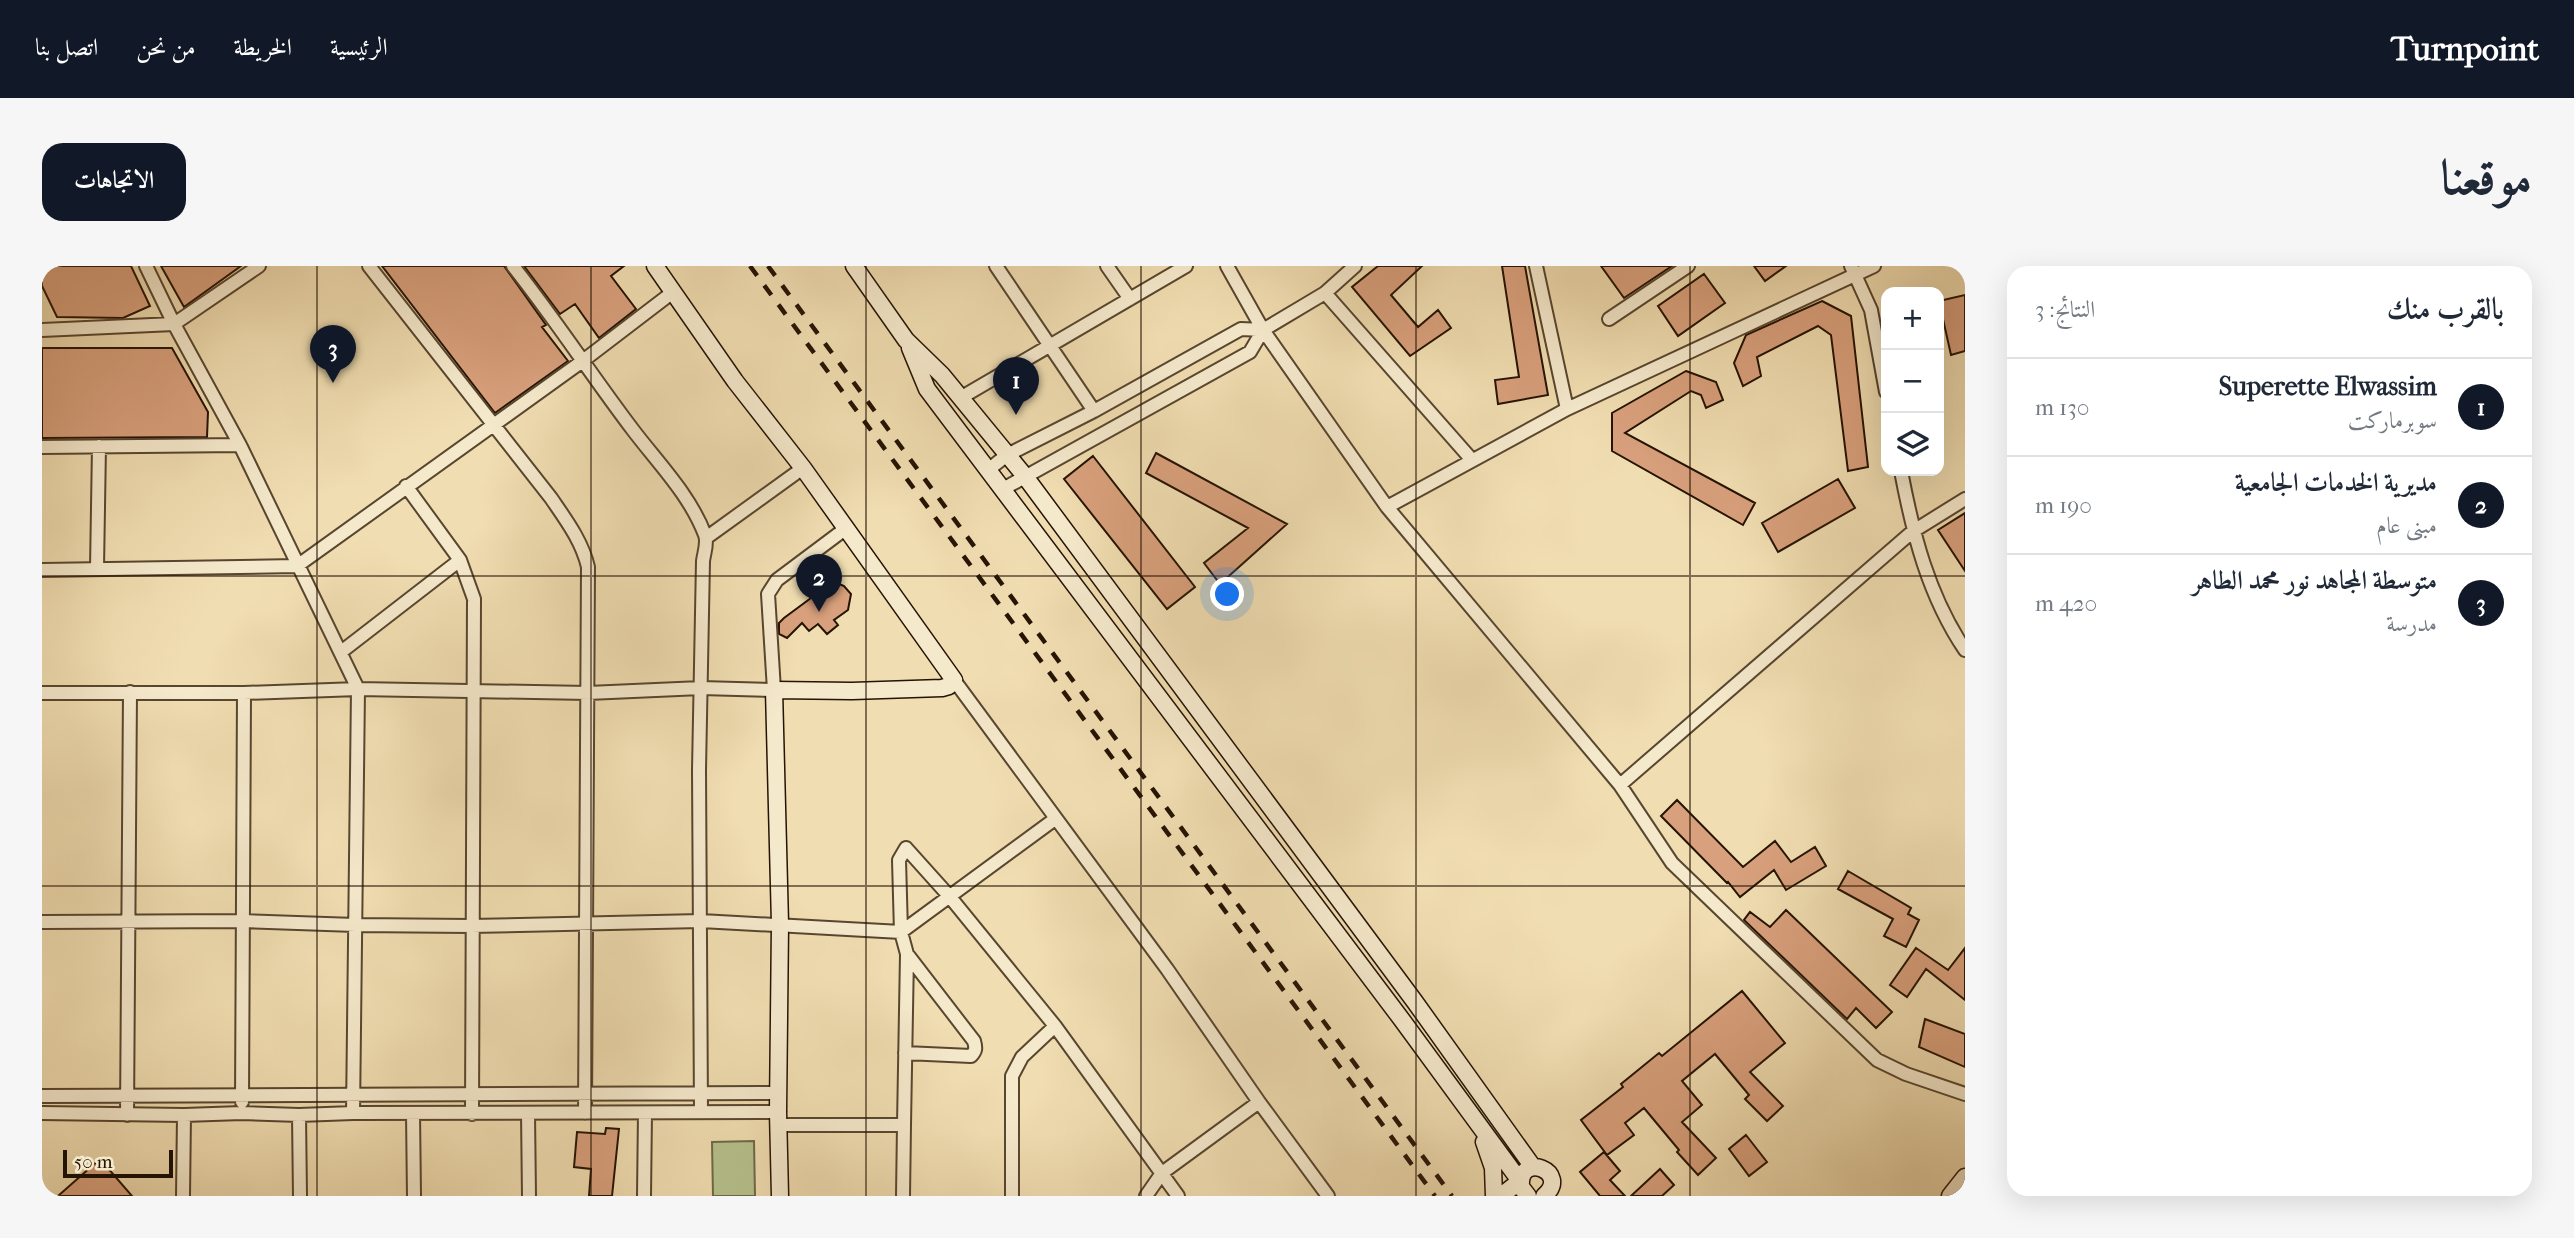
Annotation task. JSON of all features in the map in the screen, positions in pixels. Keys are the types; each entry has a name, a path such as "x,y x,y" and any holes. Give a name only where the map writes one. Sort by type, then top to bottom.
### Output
{"street":[{"path":"146,266 240,446 358,689 353,1113"},
{"path":"42,330 174,324 259,266"},
{"path":"369,266 491,425 551,498 584,552 589,584 585,1113"},
{"path":"513,266 670,477 695,514 706,538 703,561 701,688 701,1111"},
{"path":"655,266 735,380 803,468 954,680 1167,969 1328,1196"},
{"path":"854,266 906,340 942,374 1024,475 1423,1013 1533,1167 1548,1171 1552,1193"},
{"path":"996,266 1094,411"},
{"path":"1107,266 1130,299"},
{"path":"962,397 1186,266"},
{"path":"1227,266 1263,330 1387,507 1620,785 1672,863 1877,1060 1906,1074 1965,1094"},
{"path":"1003,489 1250,352 1263,330 1325,293 1356,266"},
{"path":"1536,266 1567,409"},
{"path":"1609,319 1688,266"},
{"path":"1387,507 1567,409 1853,270 1874,266"},
{"path":"1853,270 1871,310 1881,365"},
{"path":"42,570 297,566 584,360 673,292"},
{"path":"1325,293 1472,460"},
{"path":"988,470 1007,455 1094,411 1241,329 1263,330"},
{"path":"906,340 927,389 1524,1189"},
{"path":"97,568 99,446"},
{"path":"42,447 240,446"},
{"path":"706,538 803,468"},
{"path":"1902,476 1912,531 1929,584 1963,642"},
{"path":"406,486 460,560 474,599 472,1114"},
{"path":"1620,785 1912,531 1965,499"},
{"path":"780,1196 780,924 774,690 768,603 771,587 777,580 845,529"},
{"path":"341,652 460,560"},
{"path":"42,692 244,693 358,689 587,693 701,688 852,691 942,688 949,686 954,680"},
{"path":"127,1115 130,692"},
{"path":"242,1113 244,693"},
{"path":"42,922 243,921 471,926 701,921 901,932 1055,819"},
{"path":"903,1196 907,954 901,932 899,860 906,848 950,897 1055,1026 1178,1196"},
{"path":"905,1053 971,1056 976,1047 907,954"},
{"path":"1012,1196 1013,1076 1022,1057 1055,1026"},
{"path":"42,1096 778,1093"},
{"path":"1146,1196 1162,1173 1259,1102"},
{"path":"42,1113 299,1115 701,1111 904,1125"},
{"path":"413,1113 414,1196"},
{"path":"528,1113 529,1196"},
{"path":"644,1196 645,1113"},
{"path":"183,1196 184,1115"},
{"path":"299,1115 300,1196"},
{"path":"1473,1118 1490,1155 1494,1196"},
{"path":"1524,1189 1524,1172 1533,1167"},
{"path":"1950,1196 1965,1177"},
{"path":"1501,1196 1524,1189"}],"green space":[{"path":"754,1141 755,1196 713,1196 712,1142"}],"building":[{"path":"42,266 131,266 150,306 123,318 57,317 42,286"},
{"path":"161,266 241,266 184,307"},
{"path":"382,266 504,266 546,325 542,327 568,361 495,413"},
{"path":"524,266 624,266 611,276 636,309 599,338 575,304 560,314"},
{"path":"1378,266 1422,266 1391,295 1418,327 1438,310 1451,328 1410,356 1352,287"},
{"path":"1502,266 1525,266 1548,395 1498,404 1495,380 1519,377"},
{"path":"1601,266 1672,266 1624,298"},
{"path":"1754,266 1786,266 1765,281"},
{"path":"1704,274 1725,303 1678,336 1658,306"},
{"path":"1965,295 1965,351 1951,355 1944,324 1944,300"},
{"path":"1822,301 1851,316 1868,467 1848,471 1831,335 1818,326 1757,357 1761,376 1743,386 1734,363 1746,335"},
{"path":"42,348 172,348 208,412 207,437 42,438"},
{"path":"1686,371 1716,382 1723,400 1706,408 1701,395 1691,391 1625,433 1755,503 1743,525 1612,451 1612,413"},
{"path":"1156,453 1287,524 1220,584 1204,563 1248,528 1146,473"},
{"path":"1093,456 1195,587 1167,609 1064,479"},
{"path":"1838,479 1855,508 1778,552 1762,523"},
{"path":"1965,513 1965,571 1938,530"},
{"path":"837,583 851,594 848,610 834,620 838,625 827,634 818,624 809,631 802,623 787,638 779,634 779,623 784,618 827,589 825,586"},
{"path":"1677,800 1743,867 1775,841 1791,862 1815,847 1826,866 1786,890 1774,870 1740,897 1661,816"},
{"path":"1848,871 1911,908 1908,914 1919,920 1906,947 1884,936 1893,919 1838,889"},
{"path":"1786,910 1892,1012 1876,1028 1856,1008 1847,1019 1744,920 1750,912 1770,927"},
{"path":"1916,948 1948,970 1965,948 1965,1000 1926,969 1907,997 1890,985"},
{"path":"1742,991 1785,1043 1750,1072 1783,1106 1767,1121 1745,1099 1749,1095 1715,1054 1682,1081 1702,1105 1682,1122 1716,1158 1698,1175 1644,1108 1625,1123 1634,1135 1607,1155 1581,1120 1623,1087 1621,1084 1659,1053 1662,1056"},
{"path":"1925,1019 1965,1034 1965,1067 1919,1047"},
{"path":"606,1128 619,1129 612,1196 589,1196 591,1169 574,1167 577,1132 605,1134"},
{"path":"1746,1135 1767,1162 1749,1176 1729,1149"},
{"path":"1604,1152 1620,1171 1610,1180 1625,1196 1600,1196 1580,1172"},
{"path":"100,1159 132,1196 58,1196"},
{"path":"1660,1169 1674,1185 1662,1196 1631,1196"}],"railway":[{"path":"750,266 1435,1196"},
{"path":"768,266 1452,1196"}],"place":[{"name":"متوسطة المجاهد نور محمد الطاهر","path":"333,383"},
{"name":"Superette Elwassim","path":"1016,415"},
{"name":"مديرية الخدمات الجامعية","path":"819,612"}]}
